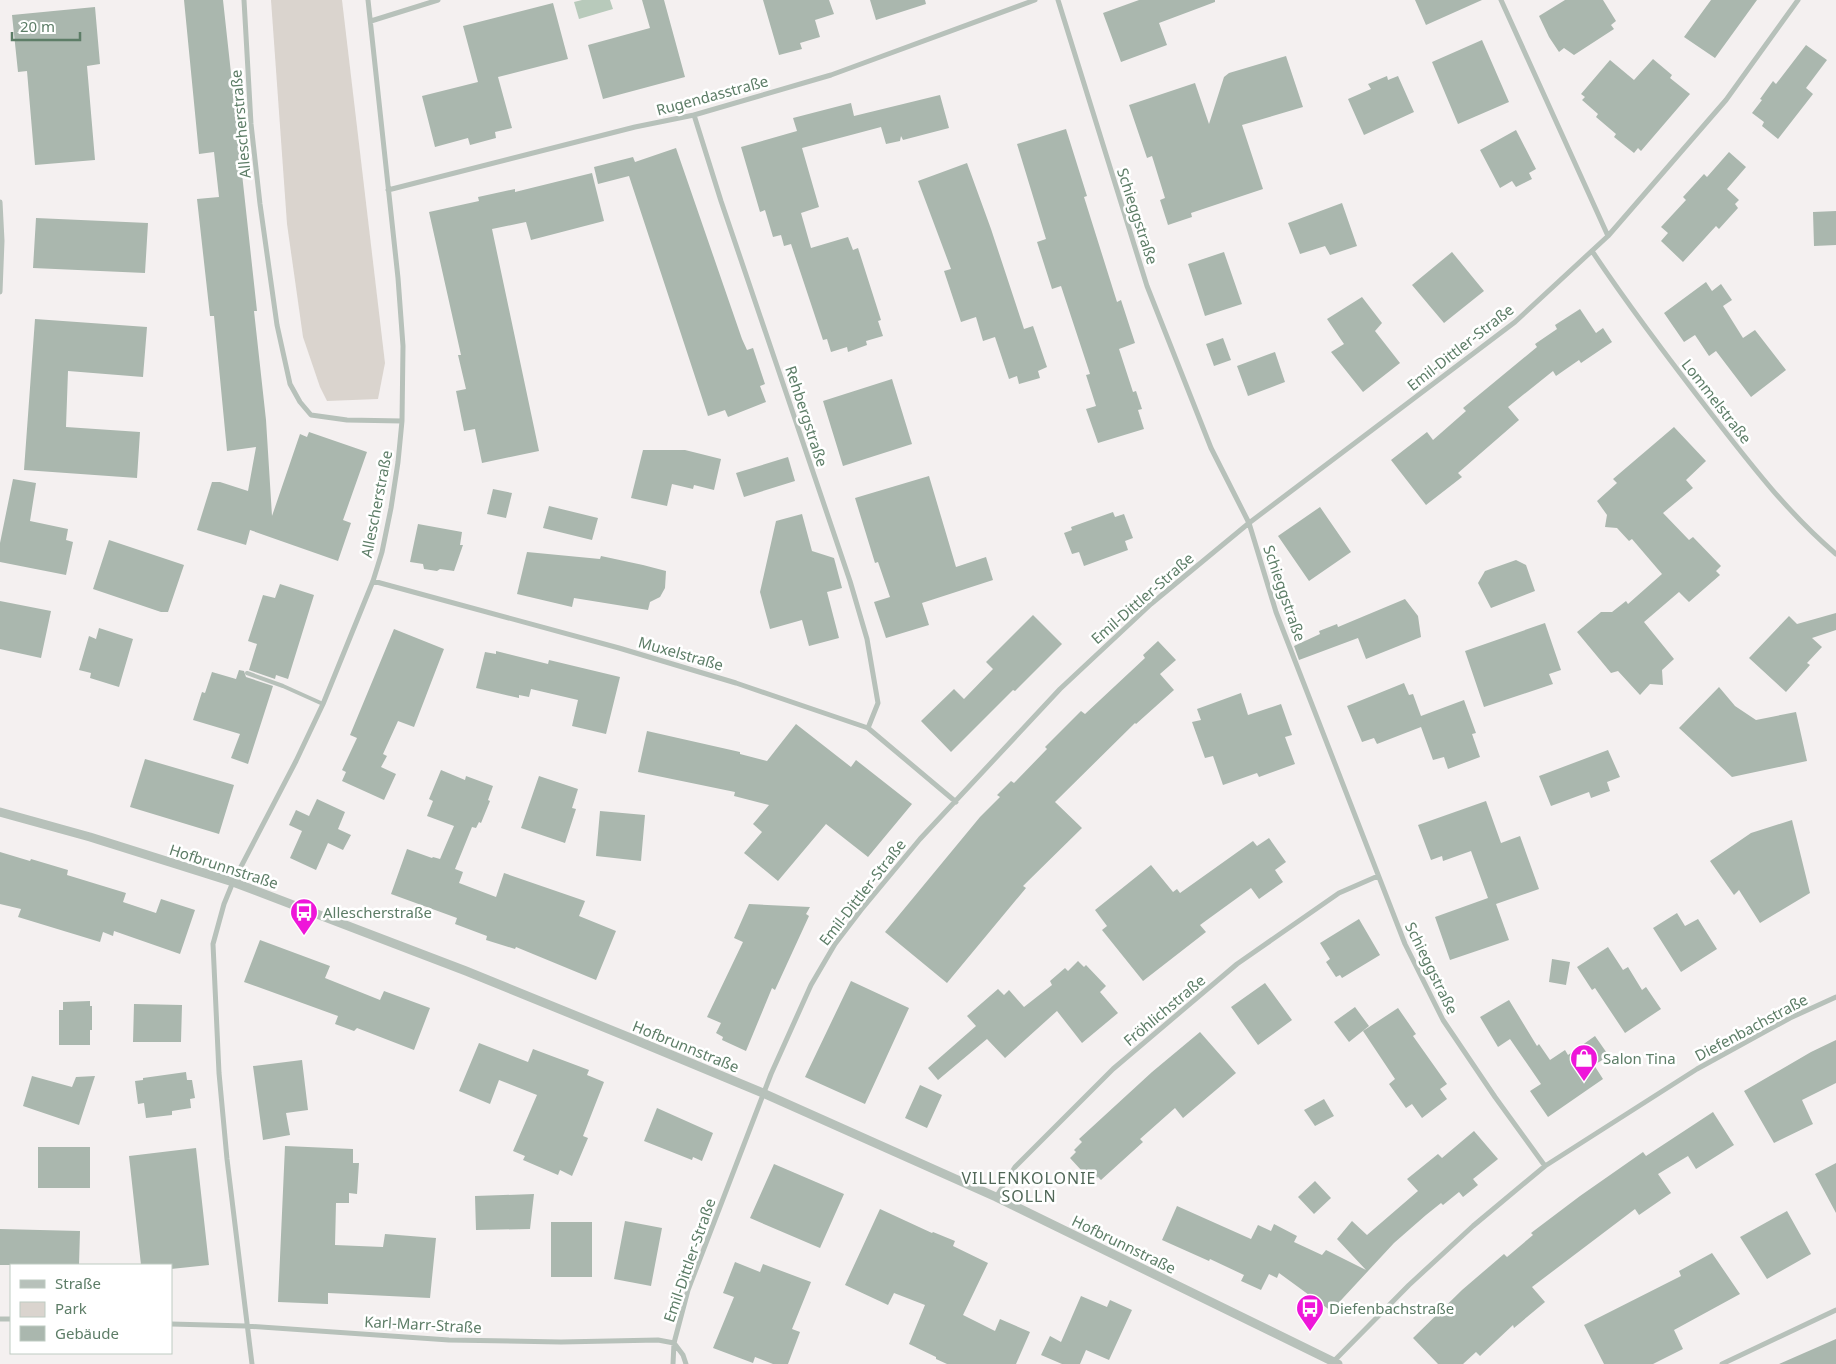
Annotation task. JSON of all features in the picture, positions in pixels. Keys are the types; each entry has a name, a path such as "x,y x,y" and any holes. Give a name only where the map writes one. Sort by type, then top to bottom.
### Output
{"street":[{"name":"Allescherstraße","path":"244,0 251,124 260,204 277,325 290,384 300,402 311,415 347,420 402,421"},
{"name":"Allescherstraße","path":"252,1364 226,1149 219,1074 212,944 233,882 296,762 323,704 373,581 382,552 391,508 402,421 403,346 368,0"},
{"path":"371,21 438,0"},
{"name":"Rugendasstraße","path":"388,190 635,127 694,115 832,75 1036,0"},
{"name":"Schieggstraße","path":"1058,0 1147,286 1210,448 1249,523 1276,612 1404,944 1443,1020 1495,1097 1546,1166"},
{"path":"1501,0 1608,236"},
{"name":"Emil-Dittler-Straße","path":"673,1364 674,1343 688,1290 763,1093 811,985 835,944 920,839 1060,689 1151,604 1249,523 1515,322 1608,236 1726,100 1798,0"},
{"name":"Rehbergstraße","path":"694,115 721,201 850,581 867,639 878,703 868,728"},
{"path":"0,202 2,240 0,292"},
{"name":"Lommelstraße","path":"1592,251 1641,323 1777,498 1814,536 1836,554"},
{"name":"Muxelstraße","path":"373,581 674,664 868,728 956,802"},
{"name":"Hofbrunnstraße","path":"0,812 90,837 233,882 457,967 763,1093 996,1198 1334,1363"},
{"name":"Fröhlichstraße","path":"996,1198 1015,1167 1113,1069 1237,964 1339,893 1378,876"},
{"name":"Diefenbachstraße","path":"1334,1363 1409,1285 1466,1233 1546,1166 1697,1069 1790,1018 1836,997"},
{"path":"1722,1364 1836,1310"},
{"name":"Karl-Marr-Straße","path":"172,1324 246,1326 449,1340 561,1342 658,1340 674,1343"},
{"path":"674,1343 686,1364"}],"lane":[{"path":"247,673 283,686 323,704"}],"green space":[{"path":"271,0 342,0 385,363 378,399 327,401 320,387 303,337 287,224"}],"shaded area":[{"path":"582,0 610,0 613,9 579,19 574,2"}],"building":[{"path":"184,0 223,0 257,311 254,311 266,420 272,516 300,434 307,437 309,432 367,452 343,520 351,523 338,561 250,530 246,545 197,530 212,482 220,482 248,491 256,447 227,451 214,316 210,316 197,199 219,197 214,152 199,154"},
{"path":"642,0 664,0 685,77 603,99 588,45 650,28"},
{"path":"763,0 829,0 834,14 815,20 820,37 800,43 802,49 779,55"},
{"path":"870,0 925,0 926,4 876,20"},
{"path":"1139,0 1215,0 1215,2 1159,23 1167,45 1121,62 1103,13"},
{"path":"1415,0 1482,0 1426,25"},
{"path":"1565,0 1603,0 1616,21 1611,25 1614,29 1574,55 1564,48 1559,52 1539,16"},
{"path":"1711,0 1757,0 1715,58 1684,37"},
{"path":"553,3 568,59 498,77 512,128 495,132 496,138 470,145 468,138 435,147 422,96 478,82 463,26"},
{"path":"95,7 100,64 87,66 95,160 35,165 27,71 18,72 12,15"},
{"path":"1482,40 1509,102 1458,124 1432,62"},
{"path":"1806,45 1827,60 1806,88 1813,94 1778,139 1762,126 1764,122 1752,113 1773,81 1776,84"},
{"path":"1286,56 1303,107 1242,125 1263,189 1191,213 1192,217 1168,225 1160,200 1165,198 1152,156 1147,158 1129,105 1195,83 1209,124 1224,77 1229,73"},
{"path":"1653,59 1672,75 1670,78 1690,94 1641,151 1638,148 1634,153 1614,137 1616,134 1596,117 1598,114 1582,100 1585,97 1581,94 1610,60 1634,80"},
{"path":"1387,76 1388,80 1398,76 1414,112 1364,135 1348,99 1371,89 1368,84"},
{"path":"940,95 949,128 903,140 901,136 900,141 886,144 881,127 802,148 819,207 801,213 811,248 848,237 853,250 858,248 881,320 878,321 883,336 866,341 867,345 848,352 847,347 831,352 827,339 823,340 791,244 784,246 781,235 773,237 765,210 760,212 741,147 797,131 793,118 851,103 854,116"},
{"path":"1066,129 1087,196 1084,197 1117,302 1121,300 1135,343 1119,349 1133,392 1136,391 1142,409 1138,410 1144,429 1098,443 1086,409 1096,406 1086,375 1090,374 1061,286 1052,289 1037,242 1046,239 1017,144"},
{"path":"1516,130 1536,169 1529,173 1532,179 1516,187 1512,181 1500,188 1480,150"},
{"path":"676,148 742,339 747,350 753,348 765,384 760,386 766,402 728,417 725,410 708,416 629,176 598,184 594,167 633,157 635,162"},
{"path":"1729,152 1746,167 1727,189 1739,200 1735,204 1738,208 1719,229 1716,226 1683,262 1661,241 1668,233 1661,227 1686,200 1683,197 1704,174 1707,177"},
{"path":"967,163 1024,329 1033,326 1047,367 1038,371 1040,378 1019,384 1017,376 1009,379 995,337 983,341 976,317 961,322 944,271 951,269 918,181"},
{"path":"592,173 604,221 531,240 526,222 492,229 539,451 482,463 475,429 464,431 456,391 466,389 458,355 461,355 429,212 479,201 478,197 515,189 515,192"},
{"path":"1342,203 1357,246 1330,255 1325,246 1300,254 1288,223"},
{"path":"1836,211 1836,245 1814,246 1813,212"},
{"path":"36,218 148,223 145,273 33,268"},
{"path":"1224,252 1242,304 1205,316 1188,264"},
{"path":"1452,252 1484,291 1444,323 1412,285"},
{"path":"1706,282 1712,291 1721,284 1732,300 1723,306 1743,338 1755,330 1786,370 1751,397 1716,351 1709,356 1695,335 1684,342 1664,313"},
{"path":"1362,297 1382,323 1375,331 1400,363 1363,392 1331,352 1344,344 1327,319"},
{"path":"1580,309 1596,333 1603,328 1612,342 1581,363 1579,360 1556,376 1553,371 1508,407 1519,420 1458,473 1462,477 1426,505 1391,460 1427,432 1433,440 1466,411 1463,408 1537,347 1535,344 1557,329 1555,325"},
{"path":"35,319 147,327 143,377 68,371 66,427 140,432 137,478 24,470"},
{"path":"1223,338 1231,360 1214,366 1206,344"},
{"path":"1275,352 1285,382 1248,396 1237,366"},
{"path":"892,379 912,444 843,466 823,401"},
{"path":"1674,427 1706,461 1686,480 1693,488 1663,513 1689,540 1693,537 1721,566 1716,571 1720,575 1689,602 1679,592 1644,622 1674,659 1662,670 1663,685 1650,684 1640,695 1618,671 1611,673 1577,632 1601,612 1612,612 1626,601 1628,604 1662,574 1632,539 1629,541 1617,528 1605,527 1607,515 1597,501 1617,483 1613,479"},
{"path":"643,450 685,450 721,459 714,490 694,485 693,489 672,484 667,506 631,498"},
{"path":"788,457 795,481 744,497 736,473"},
{"path":"929,476 956,567 986,557 993,580 922,603 929,625 886,638 874,602 890,597 878,562 875,563 855,498"},
{"path":"13,479 36,483 30,521 68,529 66,540 73,542 66,575 0,562 0,543"},
{"path":"493,489 512,493 506,518 487,514"},
{"path":"549,506 598,518 592,540 543,528"},
{"path":"1320,507 1351,552 1309,581 1278,536"},
{"path":"1113,512 1115,517 1124,514 1133,538 1125,541 1128,550 1084,566 1079,552 1072,554 1064,533 1072,530 1071,527"},
{"path":"802,514 812,551 834,558 842,588 827,592 839,638 809,646 802,620 770,629 760,592 776,521"},
{"path":"418,524 462,532 460,545 463,545 454,571 424,569 423,564 410,562"},
{"path":"109,540 184,565 168,612 161,612 93,589"},
{"path":"527,552 600,559 601,556 666,571 665,588 660,597 650,602 648,610 574,598 572,607 517,594"},
{"path":"1516,560 1526,565 1535,591 1491,608 1478,583 1485,571"},
{"path":"280,584 314,595 288,679 276,675 275,679 249,670 257,644 248,641 263,595 275,598"},
{"path":"1405,599 1418,616 1421,637 1366,659 1358,638 1299,660 1294,646 1320,634 1319,631 1337,624 1338,627"},
{"path":"0,601 51,611 41,658 0,649"},
{"path":"1836,613 1836,630 1812,638 1822,647 1807,663 1810,665 1786,692 1749,658 1789,616 1797,624"},
{"path":"1033,615 1062,644 951,752 921,721 954,689 964,699 993,669 986,662"},
{"path":"1545,623 1561,670 1549,674 1553,684 1484,707 1465,651"},
{"path":"99,628 133,639 119,687 90,678 91,673 79,670 89,636 96,639"},
{"path":"394,629 444,649 414,727 398,721 383,754 387,756 381,767 396,774 384,800 342,781 346,772 342,770 357,738 350,735"},
{"path":"1158,641 1176,660 1160,674 1174,690 1135,723 1055,802 1082,828 1023,886 1026,888 947,983 885,932 980,817 1000,797 997,795 1011,781 1014,783 1047,749 1045,747 1081,711 1085,714 1145,658 1143,655"},
{"path":"496,651 548,664 549,660 620,677 606,734 572,726 578,700 531,689 529,697 519,695 519,698 476,688 485,652 496,654"},
{"path":"239,670 244,671 246,677 273,686 248,764 231,758 240,734 193,720 202,692 205,693 212,672 236,679"},
{"path":"1404,683 1409,695 1413,694 1421,716 1464,700 1476,733 1472,734 1480,757 1448,769 1444,757 1433,760 1421,727 1377,744 1374,738 1362,742 1347,706"},
{"path":"1719,687 1735,706 1756,720 1796,712 1807,761 1732,777 1679,728"},
{"path":"1241,693 1248,715 1281,704 1292,735 1285,737 1295,764 1259,777 1257,773 1223,785 1213,756 1205,758 1192,722 1201,720 1197,709"},
{"path":"796,724 851,767 856,760 912,804 868,857 826,824 778,881 744,853 762,832 753,824 769,805 734,796 735,792 638,772 647,731 740,752 740,754 767,761"},
{"path":"1608,750 1620,777 1607,782 1610,791 1591,798 1589,792 1551,806 1539,776"},
{"path":"145,759 234,785 219,834 130,807"},
{"path":"441,770 465,780 466,776 493,786 488,800 490,801 481,823 479,822 476,828 472,827 455,869 463,872 459,883 496,897 504,873 585,901 579,916 616,931 596,980 516,947 515,949 486,940 487,936 455,924 457,918 391,894 407,849 440,859 454,826 427,816 433,801 429,799"},
{"path":"539,776 578,789 572,808 576,809 565,843 521,828"},
{"path":"317,799 345,812 338,829 351,835 343,850 328,843 316,870 290,858 302,831 289,825 296,810 309,816"},
{"path":"1486,801 1501,843 1520,836 1539,889 1496,904 1509,940 1450,960 1435,917 1488,898 1471,851 1443,861 1442,856 1431,860 1418,825"},
{"path":"600,811 645,815 641,861 596,856"},
{"path":"1792,820 1810,893 1760,923 1739,890 1734,895 1710,861 1751,833"},
{"path":"1269,838 1286,862 1275,870 1283,882 1259,899 1251,888 1200,925 1206,932 1143,981 1102,930 1107,926 1095,910 1151,865 1173,892 1177,889 1180,893 1253,841 1257,846"},
{"path":"0,852 68,870 67,875 126,893 123,902 156,913 161,899 195,910 180,954 114,931 113,936 103,932 100,942 18,917 21,909 0,904"},
{"path":"749,904 810,907 806,914 809,916 775,990 772,988 746,1051 722,1040 723,1037 716,1033 721,1023 707,1017 743,942 734,938"},
{"path":"1677,913 1685,926 1698,919 1717,949 1681,972 1653,928"},
{"path":"1359,919 1380,955 1342,978 1340,975 1336,977 1326,962 1330,959 1320,943"},
{"path":"260,940 330,966 325,978 380,1000 384,991 430,1008 414,1050 357,1028 354,1031 335,1024 338,1016 244,982"},
{"path":"1608,947 1623,970 1628,967 1642,990 1646,987 1661,1009 1625,1033 1595,988 1592,990 1577,967"},
{"path":"1552,959 1570,962 1566,985 1549,982"},
{"path":"1078,961 1084,967 1086,965 1106,986 1100,992 1118,1013 1082,1043 1057,1011 1005,1058 987,1039 938,1080 928,1068 976,1026 967,1016 998,989 1004,995 1009,990 1024,1007 1052,985 1050,981 1065,968 1068,971"},
{"path":"851,981 909,1008 865,1104 805,1077"},
{"path":"1265,983 1292,1020 1258,1045 1231,1007"},
{"path":"1509,1000 1537,1046 1539,1044 1550,1060 1565,1050 1568,1055 1595,1036 1609,1056 1594,1065 1603,1079 1548,1117 1530,1091 1541,1084 1510,1039 1498,1047 1480,1017"},
{"path":"90,1001 90,1006 92,1006 92,1030 90,1030 90,1045 59,1045 59,1010 63,1010 63,1002"},
{"path":"134,1004 182,1005 181,1042 133,1042"},
{"path":"1355,1007 1369,1026 1349,1042 1334,1022"},
{"path":"1398,1008 1416,1034 1413,1036 1447,1084 1440,1089 1447,1099 1422,1118 1412,1104 1406,1108 1389,1084 1395,1079 1363,1031"},
{"path":"1200,1032 1236,1073 1183,1118 1175,1108 1140,1139 1143,1142 1101,1180 1098,1177 1092,1182 1070,1158 1076,1152 1074,1150 1082,1142 1079,1139 1152,1072"},
{"path":"1836,1040 1836,1083 1802,1100 1813,1124 1774,1143 1744,1091 1811,1052"},
{"path":"479,1043 528,1062 533,1049 589,1070 587,1075 604,1082 583,1136 588,1138 572,1176 560,1170 558,1175 523,1160 525,1156 513,1151 537,1095 499,1080 490,1104 459,1091"},
{"path":"302,1060 308,1110 286,1113 290,1135 263,1140 253,1066"},
{"path":"186,1072 187,1080 192,1080 195,1098 190,1099 191,1108 172,1111 172,1115 146,1118 144,1103 138,1104 135,1081 143,1080 143,1078"},
{"path":"32,1076 72,1087 76,1077 95,1076 79,1125 23,1106"},
{"path":"920,1085 942,1095 927,1128 905,1118"},
{"path":"1324,1099 1334,1116 1315,1126 1304,1110"},
{"path":"657,1108 713,1133 702,1161 693,1157 692,1160 644,1141"},
{"path":"1713,1112 1734,1145 1696,1169 1688,1156 1658,1174 1671,1193 1639,1215 1635,1209 1532,1287 1545,1302 1514,1328 1513,1325 1480,1356 1476,1352 1463,1364 1438,1364 1413,1338 1462,1290 1504,1254 1507,1257 1533,1235 1531,1233 1580,1196 1643,1152 1646,1156"},
{"path":"1474,1131 1498,1159 1473,1179 1478,1185 1463,1197 1459,1192 1443,1205 1441,1203 1426,1215 1394,1243 1331,1311 1279,1273 1277,1278 1269,1274 1261,1290 1241,1281 1244,1275 1162,1240 1177,1206 1251,1239 1258,1225 1271,1231 1274,1224 1297,1236 1294,1242 1322,1255 1326,1250 1366,1270 1337,1239 1352,1221 1367,1235 1418,1191 1407,1179 1438,1154 1442,1158"},
{"path":"285,1146 353,1149 353,1163 359,1163 357,1194 349,1193 349,1203 336,1203 335,1245 383,1247 385,1234 436,1238 430,1298 328,1293 328,1304 278,1302"},
{"path":"38,1147 90,1147 90,1188 38,1188"},
{"path":"196,1148 209,1265 172,1269 172,1264 141,1264 129,1156"},
{"path":"1836,1163 1836,1213 1815,1174"},
{"path":"774,1164 844,1194 820,1248 750,1218"},
{"path":"1315,1181 1331,1198 1314,1214 1298,1197"},
{"path":"534,1194 530,1229 476,1230 475,1196"},
{"path":"880,1209 932,1233 955,1241 953,1246 988,1263 963,1315 995,1331 1000,1319 1030,1332 1016,1364 947,1364 936,1359 936,1357 909,1344 925,1305 894,1293 888,1305 845,1285"},
{"path":"1787,1211 1811,1254 1767,1279 1740,1237"},
{"path":"625,1221 662,1228 651,1286 614,1279"},
{"path":"551,1222 592,1222 592,1277 551,1277"},
{"path":"0,1229 80,1231 79,1264 0,1265"},
{"path":"1712,1253 1740,1294 1674,1330 1683,1349 1653,1364 1604,1364 1584,1325 1681,1276 1679,1271"},
{"path":"735,1262 760,1272 763,1264 811,1282 792,1329 800,1332 788,1364 773,1364 755,1357 753,1363 713,1348 734,1297 723,1293"},
{"path":"1081,1296 1107,1307 1110,1300 1132,1310 1109,1360 1086,1350 1080,1364 1062,1364 1041,1355 1050,1336 1061,1342"},
{"path":"1836,1339 1836,1364 1779,1364"}],"place":[{"name":"Allescherstraße","path":"304,936"},
{"name":"Salon Tina","path":"1584,1082"},
{"name":"Diefenbachstraße","path":"1310,1332"}],"district":[{"name":"VILLENKOLONIE SOLLN","path":"1029,1187"}]}
